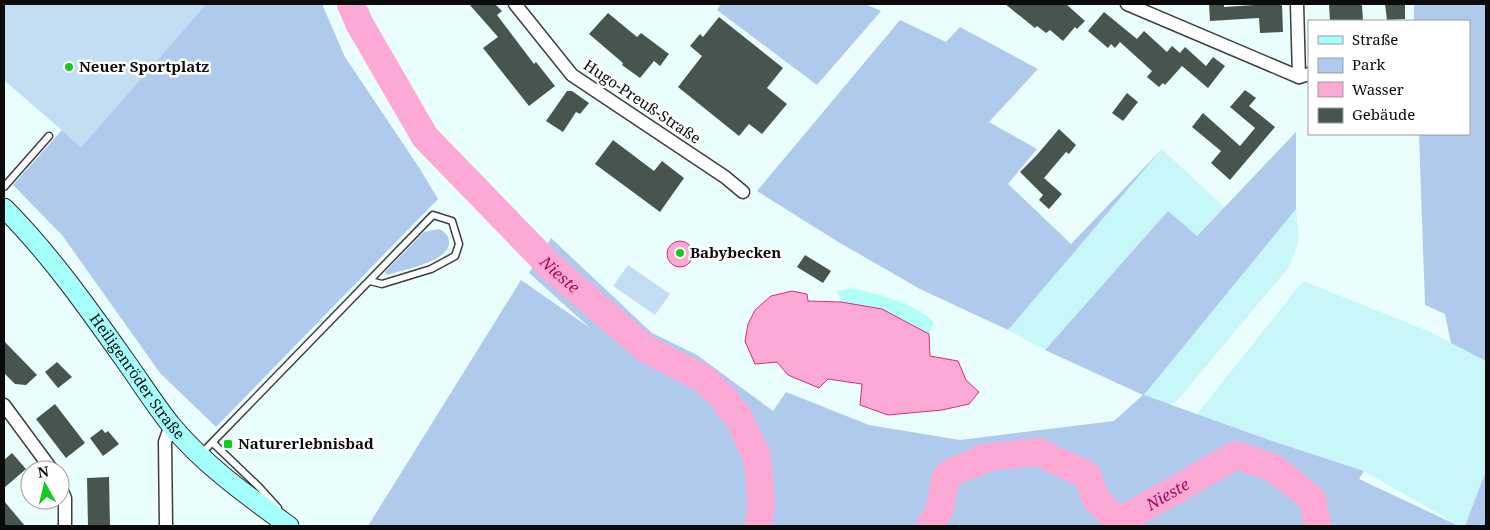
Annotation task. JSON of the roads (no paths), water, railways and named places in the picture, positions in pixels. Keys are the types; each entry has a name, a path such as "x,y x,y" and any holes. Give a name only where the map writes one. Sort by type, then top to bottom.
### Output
{"street":[{"name":"Hugo-Preuß-Straße","path":"515,4 572,75 724,177 743,192"},
{"path":"1127,4 1304,75 1298,4"},
{"name":"Heiligenröder Straße","path":"4,208 29,233 84,303 171,425 207,449 240,490 290,526"},
{"path":"4,405 45,460"},
{"path":"166,526 165,442 171,425"},
{"path":"65,510 65,526"}],"lane":[{"path":"4,187 49,136"},
{"path":"207,449 433,215 452,220 459,244 455,256 431,269 382,284 370,281"}],"water":[{"name":"Babybecken","path":"680,241 689,245 693,254 689,263 680,267 671,263 667,254 671,245"},
{"path":"792,291 807,294 808,301 841,302 882,309 929,334 930,356 958,361 966,380 979,392 969,404 942,410 888,415 860,405 862,384 828,379 819,388 788,375 777,362 755,364 745,341 748,324 755,310 771,296"}],"waterway":[{"name":"Nieste","path":"351,4 359,23 425,137 551,267 646,349 704,379 726,400 728,407 736,413 757,456 761,498 759,526"},
{"name":"Nieste","path":"930,526 939,511 946,477 956,470 978,462 982,458 1038,452 1087,475 1096,499 1119,522 1236,455 1274,468 1312,499 1318,526"}],"place":[{"name":"Neuer Sportplatz","path":"69,67"},
{"name":"Babybecken","path":"680,253"},
{"name":"Naturerlebnisbad","path":"228,444"}]}
